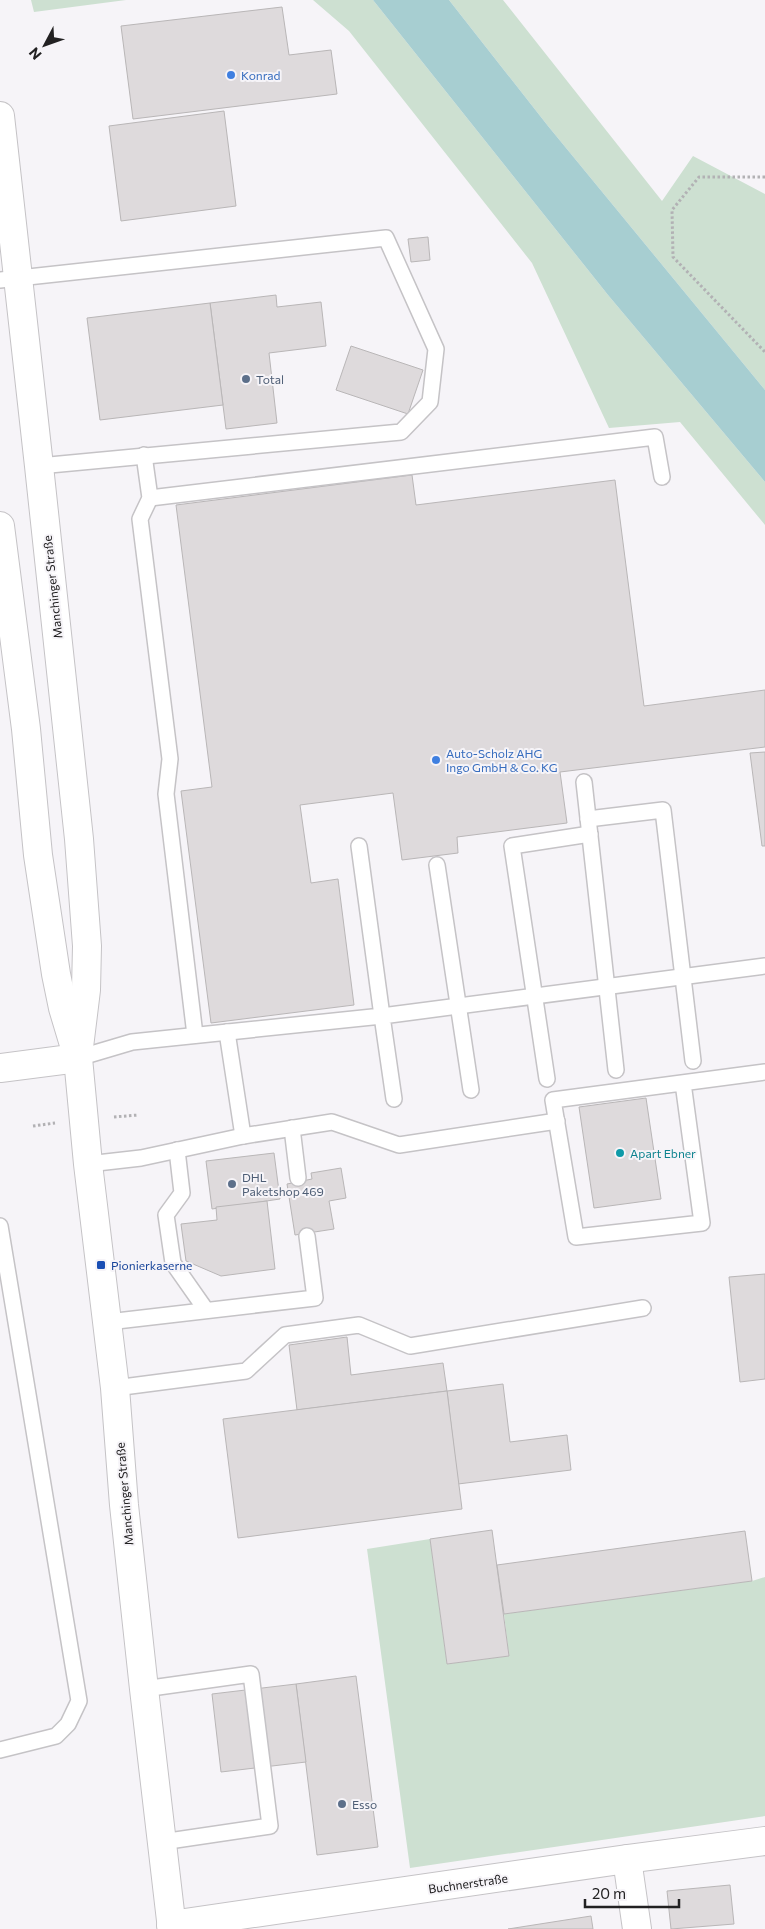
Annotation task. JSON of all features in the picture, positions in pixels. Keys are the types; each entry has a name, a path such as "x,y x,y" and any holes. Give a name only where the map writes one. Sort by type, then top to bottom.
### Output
{"main road":[{"name":"Manchinger Straße","path":"0,116 9,280 40,466 79,839 87,946 86,990 78,1058"},
{"name":"Manchinger Straße","path":"0,526 26,730 38,856 56,974 63,1008 78,1058 88,1164 115,1388 124,1505 172,1927"},
{"path":"0,1068 78,1058"},
{"name":"Buchnerstraße","path":"172,1927 627,1859 765,1841"},
{"path":"627,1859 638,1929"}],"lane":[{"path":"9,280 386,238 436,349 430,402 401,432 40,466"},
{"path":"150,498 656,437 662,476"},
{"path":"144,455 150,498 140,519 170,759 166,794 195,1035"},
{"path":"584,782 616,1070"},
{"path":"588,818 663,810 693,1061"},
{"path":"547,1079 512,846 590,834"},
{"path":"359,846 394,1099"},
{"path":"437,865 471,1090"},
{"path":"78,1058 132,1042 382,1016 765,966"},
{"path":"227,1032 243,1136"},
{"path":"683,1083 702,1223 576,1237 553,1100 765,1072"},
{"path":"88,1164 141,1158 243,1136 332,1122 399,1145 557,1121"},
{"path":"292,1128 298,1178"},
{"path":"177,1150 182,1193 166,1215 173,1263 206,1310"},
{"path":"0,1226 80,1700 68,1724 56,1736 0,1750"},
{"path":"108,1322 315,1298 307,1236"},
{"path":"115,1388 246,1371 286,1335 359,1325 410,1346 643,1308"},
{"path":"144,1689 251,1674 270,1826 162,1842"}],"path":[{"path":"765,177 699,177 672,210 673,257 765,352"}],"green space":[{"path":"31,0 126,0 34,12"},
{"path":"313,0 373,0 608,295 765,482 765,525 680,422 609,428 532,263 349,31"},
{"path":"449,0 503,0 662,201 693,156 765,194 765,390 548,126"},
{"path":"430,1539 447,1664 509,1656 504,1614 752,1581 765,1577 765,1816 410,1868 367,1549"}],"water":[{"path":"373,0 449,0 548,126 765,390 765,482 608,295"}],"building":[{"name":"Konrad","path":"282,7 289,55 331,50 337,94 133,119 121,26"},
{"path":"224,111 236,206 121,221 109,126"},
{"path":"428,237 430,260 411,262 408,239"},
{"name":"Total","path":"276,295 277,307 321,302 326,346 269,353 277,423 226,429 210,303"},
{"path":"210,303 223,405 100,420 87,318"},
{"path":"351,346 423,370 408,414 336,390"},
{"name":"Auto-Scholz AHG Ingo GmbH & Co. KG","path":"412,475 416,505 615,480 644,706 765,690 765,747 560,772 567,823 457,837 458,853 402,860 393,793 300,805 311,883 338,879 354,1005 211,1023 181,791 212,787 176,505"},
{"path":"765,752 765,846 762,846 750,753"},
{"name":"Apart Ebner","path":"646,1098 661,1199 594,1208 579,1107"},
{"path":"274,1153 280,1199 212,1209 206,1161"},
{"path":"341,1168 346,1198 329,1201 334,1229 295,1235 287,1184 312,1179 311,1173"},
{"path":"267,1201 275,1269 221,1276 186,1261 181,1224 217,1220 216,1207"},
{"path":"765,1274 765,1379 740,1382 729,1277"},
{"path":"347,1337 351,1375 443,1363 447,1391 297,1410 289,1345"},
{"path":"503,1384 510,1442 567,1435 571,1470 458,1484 447,1391"},
{"path":"447,1391 462,1509 238,1538 223,1419"},
{"path":"492,1530 509,1656 447,1664 430,1539"},
{"path":"745,1531 752,1581 504,1614 497,1565"},
{"name":"Esso","path":"356,1676 378,1847 317,1855 296,1684"},
{"path":"296,1684 306,1762 221,1772 212,1694"},
{"path":"730,1885 734,1924 671,1929 667,1891"},
{"path":"591,1916 593,1929 508,1929"}],"place":[{"name":"Konrad","path":"231,75"},
{"name":"Total","path":"246,379"},
{"name":"Auto-Scholz AHG Ingo GmbH & Co. KG","path":"436,760"},
{"name":"Apart Ebner","path":"620,1153"},
{"name":"DHL Paketshop 469","path":"232,1184"},
{"name":"Pionierkaserne","path":"101,1265"},
{"name":"Esso","path":"342,1804"}]}
